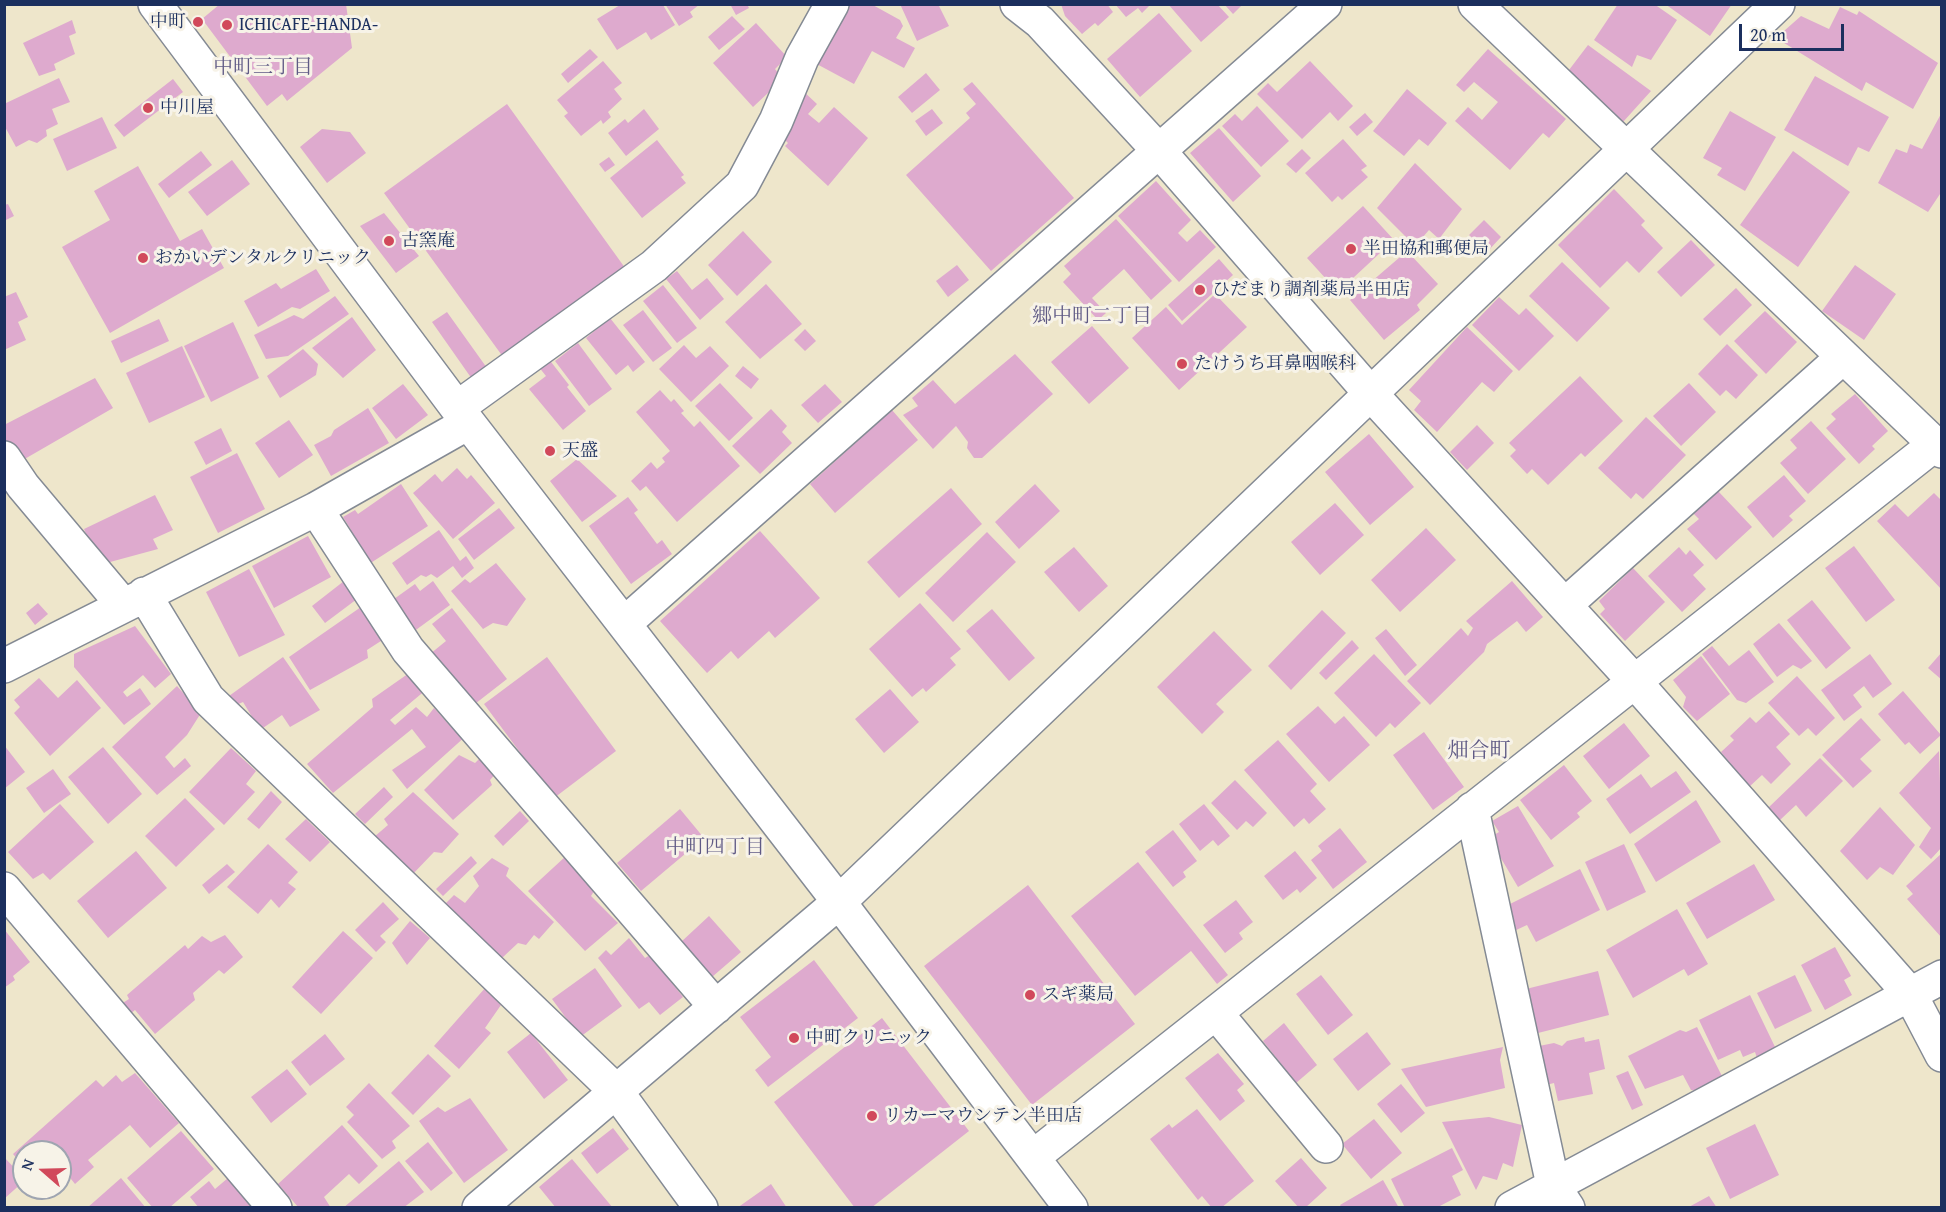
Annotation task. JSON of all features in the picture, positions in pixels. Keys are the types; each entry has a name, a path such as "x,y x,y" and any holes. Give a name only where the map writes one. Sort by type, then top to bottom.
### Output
{"street":[{"path":"155,4 462,416 839,902 1071,1208"},
{"path":"4,666 316,509 462,416 654,266 742,185 776,121 802,58 832,4"},
{"path":"1017,4 1040,22 1160,152 1371,394 1566,604 1910,994 1941,1055"},
{"path":"624,624 1325,4"},
{"path":"1033,1157 1472,809 1938,448 1475,4"},
{"path":"479,1208 839,902 1629,150 1778,4"},
{"path":"1566,604 1843,357"},
{"path":"4,458 23,486 133,600 208,699 616,1091 701,1208"},
{"path":"316,509 408,650 716,1007"},
{"path":"1472,809 1560,1196"},
{"path":"4,889 275,1208"},
{"path":"1512,1208 1560,1196 1941,977"},
{"path":"1216,1013 1326,1146"}],"building":[{"path":"220,4 346,4 352,48 287,101 282,94 267,106 202,19"},
{"path":"665,4 700,4 690,12 693,17 679,26"},
{"path":"730,4 747,4 749,8 736,15"},
{"path":"844,4 871,4 900,20 903,26 896,38 915,48 904,68 872,51 854,84 813,62"},
{"path":"900,4 938,4 949,26 917,41"},
{"path":"1061,4 1107,4 1113,12 1098,26 1095,23 1082,34 1065,16"},
{"path":"1115,4 1151,4 1142,13 1138,8 1126,17"},
{"path":"1168,4 1217,4 1229,17 1201,42"},
{"path":"1224,4 1243,4 1233,14"},
{"path":"1618,4 1654,4 1677,20 1651,60 1637,55 1632,67 1594,40"},
{"path":"1665,4 1732,4 1710,36"},
{"path":"620,5 663,5 675,25 651,40 646,32 617,50 597,19"},
{"path":"1840,7 1857,15 1859,11 1938,63 1913,109 1866,82 1862,91 1776,38 1801,16 1829,29"},
{"path":"1159,13 1192,51 1140,97 1107,59"},
{"path":"732,16 745,29 719,50 708,37"},
{"path":"72,20 76,33 69,36 75,54 54,64 56,70 39,76 23,43"},
{"path":"756,23 787,57 775,69 783,79 753,107 713,63"},
{"path":"1588,45 1651,91 1623,122 1569,70"},
{"path":"590,49 598,57 568,83 561,74"},
{"path":"1488,49 1566,119 1549,138 1543,133 1510,170 1455,121 1468,107 1482,120 1498,102 1474,82 1464,92 1456,85"},
{"path":"603,61 622,83 614,89 622,99 608,112 611,117 603,124 601,120 581,136 564,116 568,113 557,100"},
{"path":"1310,61 1353,106 1338,121 1330,112 1302,139 1257,94 1268,83 1277,92"},
{"path":"926,73 940,90 912,113 898,97"},
{"path":"1815,76 1889,117 1869,152 1858,147 1848,166 1784,130"},
{"path":"59,78 70,102 52,109 58,124 46,130 47,136 37,143 29,140 16,147 4,125 4,104"},
{"name":"中川屋","path":"173,79 183,92 124,137 114,125"},
{"path":"972,82 1074,198 991,271 906,175 970,118 966,113 976,104 963,89"},
{"path":"1407,89 1447,123 1428,146 1419,139 1404,156 1373,131"},
{"path":"802,90 817,104 808,114 819,123 834,107 868,138 828,186 785,146 788,143 782,137"},
{"path":"507,104 628,272 506,361 384,193"},
{"path":"1257,106 1289,141 1261,167 1222,126 1235,114 1242,121"},
{"path":"644,109 659,129 626,156 608,133 625,119 628,123"},
{"path":"932,109 943,123 926,136 915,121"},
{"path":"1730,111 1776,137 1745,191 1717,175 1722,168 1703,158"},
{"path":"1942,112 1942,191 1928,212 1878,183 1896,149 1907,153 1910,144 1922,149"},
{"path":"1365,113 1373,122 1357,136 1349,127"},
{"path":"102,117 117,148 67,171 53,139"},
{"path":"1219,128 1261,176 1233,202 1190,153"},
{"path":"322,129 350,132 366,153 327,183 300,147"},
{"path":"1343,139 1367,166 1361,170 1368,177 1342,200 1338,196 1332,202 1305,173"},
{"path":"657,140 684,175 681,177 686,183 642,218 610,178"},
{"path":"1302,149 1311,158 1296,173 1286,164"},
{"path":"201,151 212,165 169,198 158,184"},
{"path":"1793,151 1850,192 1798,267 1740,225"},
{"path":"609,157 615,165 605,172 599,164"},
{"path":"232,160 250,184 207,216 188,192"},
{"path":"1415,163 1462,209 1439,239 1429,230 1415,246 1377,208"},
{"name":"おかいデンタルクリニック","path":"138,166 180,241 202,229 224,268 110,333 62,247 110,220 94,191"},
{"path":"1156,181 1191,220 1178,233 1187,242 1200,230 1216,247 1179,282 1118,216"},
{"path":"1614,189 1645,221 1641,225 1663,248 1639,273 1627,261 1600,288 1558,245"},
{"path":"8,204 14,216 4,221 4,205"},
{"path":"1363,206 1394,240 1338,292 1307,258"},
{"name":"古窯庵","path":"384,213 419,256 396,273 360,226"},
{"path":"1116,219 1172,281 1151,300 1124,269 1092,298 1106,313 1098,320 1063,282 1071,274 1064,266"},
{"path":"1484,220 1501,237 1487,252 1469,235"},
{"path":"743,231 772,262 737,296 708,265"},
{"path":"1691,240 1715,265 1681,297 1657,272"},
{"path":"1407,251 1438,284 1417,305 1420,310 1384,340 1350,300"},
{"name":"ひだまり調剤薬局半田店","path":"1219,259 1233,275 1182,321 1168,305"},
{"path":"1562,262 1610,308 1577,342 1529,296"},
{"path":"957,265 969,280 948,297 936,281"},
{"path":"1855,265 1896,294 1864,340 1822,311"},
{"path":"316,269 330,291 300,309 292,307 258,327 244,301 276,283 281,289"},
{"path":"677,271 692,290 707,278 724,299 700,320 666,279"},
{"path":"766,284 802,324 760,359 725,322"},
{"path":"663,285 697,328 677,343 643,301"},
{"path":"1736,288 1752,305 1720,336 1703,319"},
{"path":"16,292 28,317 18,322 26,340 4,350 4,297"},
{"name":"たけうち耳鼻咽喉科","path":"1215,294 1247,327 1179,390 1132,338 1166,307 1182,325"},
{"path":"335,296 349,314 288,356 266,359 254,335 294,315 303,319"},
{"path":"1499,297 1519,315 1526,308 1554,336 1519,371 1472,325"},
{"path":"643,310 672,348 653,362 623,325"},
{"path":"1765,311 1797,342 1766,374 1734,341"},
{"path":"447,312 487,368 472,379 432,322"},
{"path":"352,317 376,350 343,378 312,348"},
{"path":"610,318 645,362 633,372 628,365 616,375 586,338"},
{"path":"159,319 169,341 121,363 111,341"},
{"path":"233,322 259,378 211,402 184,346"},
{"path":"1092,326 1129,368 1089,404 1051,362"},
{"path":"1467,327 1513,371 1494,392 1482,382 1437,432 1414,410 1421,401 1409,390"},
{"path":"805,329 816,341 805,351 794,340"},
{"path":"578,343 612,389 589,406 555,361"},
{"path":"1727,344 1758,375 1736,399 1726,390 1720,396 1698,374"},
{"path":"684,345 696,358 710,346 729,366 691,402 659,369"},
{"path":"182,346 205,397 149,423 126,373"},
{"path":"303,349 318,364 316,375 280,398 267,376"},
{"path":"1015,354 1053,394 982,458 974,458 967,448 968,442 956,426 933,449 903,415 918,406 912,398 933,380 955,404"},
{"path":"548,358 586,411 563,430 529,389 546,376 538,366"},
{"path":"743,366 759,379 751,389 735,376"},
{"path":"1580,376 1623,421 1585,457 1581,453 1548,485 1532,469 1527,474 1510,456 1516,450 1509,443"},
{"path":"95,378 113,408 16,464 4,443 4,425"},
{"path":"720,383 753,418 729,441 695,406"},
{"path":"1689,383 1716,412 1681,446 1653,416"},
{"path":"403,384 428,415 396,439 372,408"},
{"path":"825,384 842,402 818,423 801,405"},
{"path":"660,390 671,402 674,399 684,411 681,413 694,427 700,421 740,466 677,522 646,486 640,491 631,481 651,462 657,469 665,462 662,458 670,451 636,412"},
{"path":"1855,394 1888,431 1872,446 1875,449 1859,464 1826,428 1836,419 1831,414"},
{"path":"368,408 389,443 331,476 314,445 331,436 334,430"},
{"path":"771,409 787,426 782,432 792,443 760,474 732,446"},
{"path":"892,410 918,440 835,513 810,484"},
{"path":"1646,417 1686,455 1643,499 1636,493 1631,499 1598,468"},
{"path":"289,420 313,455 279,478 255,443"},
{"path":"1811,421 1846,459 1808,494 1780,463 1797,448 1790,440"},
{"path":"1477,425 1494,443 1467,470 1450,452"},
{"path":"221,428 232,451 206,465 194,442"},
{"path":"1369,434 1414,487 1370,525 1325,472"},
{"path":"237,453 265,509 218,533 190,477"},
{"path":"577,459 617,496 582,522 550,481"},
{"path":"457,468 467,479 471,475 495,503 453,539 413,493 435,474 442,482"},
{"path":"1784,475 1806,501 1789,516 1793,520 1773,538 1747,507"},
{"path":"401,484 428,526 366,566 347,536 351,530 343,517 355,510 358,514"},
{"path":"1035,484 1060,511 1019,549 995,522"},
{"path":"951,488 982,524 899,598 867,562"},
{"path":"1718,491 1752,527 1716,560 1687,529 1699,519 1693,513"},
{"path":"1934,493 1942,501 1942,590 1877,521 1895,504 1908,517"},
{"path":"155,495 173,530 153,539 158,549 99,565 84,529"},
{"path":"628,497 638,510 634,513 657,544 662,540 672,554 631,584 589,526"},
{"path":"1335,503 1364,535 1320,575 1291,542"},
{"path":"499,508 515,528 474,560 458,539"},
{"path":"1426,528 1456,560 1400,612 1371,580"},
{"path":"439,530 460,561 466,556 474,568 462,578 453,566 437,578 431,574 426,577 421,575 407,585 392,563"},
{"path":"760,531 820,598 775,638 769,631 738,659 731,651 707,673 660,621"},
{"path":"987,532 1016,562 953,622 925,593"},
{"path":"308,536 331,577 274,608 252,566"},
{"path":"1854,546 1895,600 1866,622 1825,568"},
{"path":"1074,547 1108,586 1079,612 1044,572"},
{"path":"1679,547 1686,555 1690,550 1704,565 1693,575 1706,589 1682,612 1648,576"},
{"path":"496,563 526,599 507,626 493,623 483,629 451,591 465,579 470,583"},
{"path":"1633,568 1665,602 1625,641 1600,614 1605,609 1599,601"},
{"path":"249,569 285,635 239,657 206,592"},
{"path":"344,581 357,599 325,623 312,606"},
{"path":"433,581 450,605 409,635 387,604 415,584 420,591"},
{"path":"1512,581 1543,617 1526,632 1517,621 1487,644 1484,652 1430,705 1407,681 1461,628 1468,636 1473,628 1466,621"},
{"path":"1812,600 1851,648 1826,669 1787,620"},
{"path":"38,603 48,614 35,625 26,613"},
{"path":"920,603 961,649 950,658 956,665 926,692 923,688 912,697 869,649"},
{"path":"361,607 384,639 367,650 368,658 310,690 289,657"},
{"path":"452,608 507,679 471,707 430,654 446,641 432,624"},
{"path":"992,609 1035,658 1009,681 966,631"},
{"path":"1322,610 1346,633 1291,690 1268,666"},
{"path":"1779,623 1812,661 1801,669 1793,665 1777,677 1753,644"},
{"path":"135,626 171,674 155,688 143,675 123,692 127,697 140,688 151,704 124,725 74,667 74,654"},
{"path":"1386,629 1417,665 1405,676 1375,638"},
{"path":"1214,631 1252,670 1216,704 1224,712 1202,734 1157,687"},
{"path":"1352,640 1359,648 1326,680 1319,673"},
{"path":"1712,646 1729,666 1749,650 1774,682 1746,703 1737,700 1702,654"},
{"path":"1942,652 1942,680 1928,668"},
{"path":"1374,654 1421,703 1395,728 1390,723 1376,737 1334,693"},
{"path":"1870,654 1892,684 1873,698 1864,686 1853,695 1862,707 1844,721 1821,690"},
{"path":"1701,656 1730,694 1697,721 1683,707 1686,697 1673,680"},
{"path":"283,657 320,710 290,727 282,715 260,730 243,702 234,706 229,696"},
{"path":"547,657 616,751 554,798 484,704"},
{"path":"412,671 427,689 390,720 395,725 416,707 427,717 434,708 452,728 459,728 467,735 407,789 392,770 426,747 412,729 333,793 307,764 373,707 372,699"},
{"path":"1797,676 1835,718 1816,736 1808,728 1799,736 1768,703"},
{"path":"39,678 58,698 77,680 101,708 50,756 14,713 20,707 14,700"},
{"path":"177,686 201,713 187,735 165,757 174,768 185,758 191,766 157,795 112,747"},
{"path":"890,689 919,722 884,753 855,719"},
{"path":"1903,691 1941,735 1920,754 1909,742 1905,745 1878,714"},
{"path":"1318,706 1335,724 1344,716 1370,745 1329,782 1286,734"},
{"path":"1769,711 1790,734 1776,747 1791,764 1771,784 1762,775 1749,787 1721,752 1734,740 1730,736 1750,717 1756,723"},
{"path":"1861,718 1881,740 1860,759 1872,771 1853,788 1822,755"},
{"path":"1624,723 1650,756 1609,789 1583,756"},
{"path":"1424,732 1464,787 1433,810 1393,755"},
{"path":"1278,740 1317,784 1310,791 1326,809 1309,824 1304,818 1294,827 1244,770"},
{"path":"4,745 25,772 4,789"},
{"path":"103,747 142,794 108,824 68,777"},
{"path":"231,748 256,771 246,784 255,792 224,825 189,792"},
{"path":"1939,751 1942,847 1931,859 1919,847 1931,828 1899,793"},
{"path":"459,755 475,763 482,756 498,771 490,780 492,785 453,820 424,790"},
{"path":"1820,758 1843,781 1806,817 1796,805 1780,820 1768,808"},
{"path":"1564,765 1592,801 1577,813 1580,817 1551,840 1520,800"},
{"path":"53,769 71,794 44,813 26,788"},
{"path":"1676,771 1691,792 1630,834 1606,799 1641,774 1651,788"},
{"path":"1235,780 1267,813 1253,827 1246,821 1237,830 1211,803"},
{"path":"384,787 393,797 365,824 355,814"},
{"path":"271,791 282,802 259,829 247,819"},
{"path":"413,792 459,834 442,853 434,852 411,876 374,837 388,825 384,819"},
{"path":"185,798 215,829 176,867 145,836"},
{"path":"1696,800 1721,842 1656,882 1634,844"},
{"path":"60,804 94,842 50,880 43,873 33,879 8,852"},
{"path":"1204,804 1230,836 1218,846 1213,840 1200,851 1179,824"},
{"path":"1518,806 1554,866 1518,887 1489,838 1499,832 1492,821"},
{"path":"1880,807 1915,845 1893,875 1880,867 1867,880 1840,851"},
{"path":"680,809 704,838 641,891 617,863"},
{"path":"520,811 529,821 503,846 494,836"},
{"path":"306,819 330,842 310,862 285,839"},
{"path":"1340,828 1367,862 1333,889 1311,860 1322,851 1318,846"},
{"path":"1173,830 1197,861 1183,872 1186,877 1173,887 1145,852"},
{"path":"268,844 298,872 288,883 296,889 279,908 271,899 258,914 227,887"},
{"path":"1624,844 1646,892 1607,911 1585,862"},
{"path":"136,851 167,888 108,938 77,901"},
{"path":"1295,851 1317,878 1300,893 1297,889 1283,900 1264,876"},
{"path":"1942,853 1942,938 1907,899 1913,894 1906,886"},
{"path":"471,856 477,863 443,896 436,889"},
{"path":"566,856 596,888 591,896 618,923 585,951 528,891"},
{"path":"492,858 509,868 506,876 554,922 539,939 534,935 526,945 518,943 502,958 445,904 454,895 465,903 479,886 473,876"},
{"path":"1138,862 1228,975 1217,984 1191,951 1135,996 1071,916"},
{"path":"227,864 235,872 209,894 202,885"},
{"path":"1754,864 1775,900 1707,939 1686,903"},
{"path":"1580,869 1600,910 1536,942 1527,925 1514,931 1502,908"},
{"name":"スギ薬局","path":"1028,885 1135,1024 1032,1105 924,966"},
{"path":"1236,900 1253,922 1239,933 1243,939 1225,953 1203,925"},
{"path":"383,902 399,919 380,936 386,942 376,952 355,930"},
{"path":"1677,909 1708,964 1688,976 1684,969 1633,998 1606,950"},
{"path":"709,916 741,952 712,977 681,942"},
{"path":"410,921 430,938 407,965 392,943"},
{"path":"4,929 30,962 13,976 15,980 4,988"},
{"path":"343,931 373,958 321,1014 292,987"},
{"path":"225,935 243,957 224,974 219,970 193,993 195,1000 155,1034 135,1010 130,1014 121,1004 129,999 127,995 185,945 188,949 202,936 211,942"},
{"path":"629,938 645,958 650,955 683,997 660,1015 649,1002 639,1009 598,958 606,950 611,955"},
{"path":"1835,947 1851,976 1844,980 1852,995 1825,1010 1801,965"},
{"name":"中町クリニック","path":"814,960 858,1018 768,1087 755,1070 771,1057 740,1017"},
{"path":"595,968 622,1006 580,1037 552,999"},
{"path":"1598,971 1609,1015 1538,1033 1526,989"},
{"path":"1321,975 1353,1015 1328,1035 1296,994"},
{"path":"1795,975 1812,1011 1775,1029 1757,993"},
{"path":"486,987 501,1005 485,1028 491,1033 459,1069 434,1046"},
{"path":"1750,995 1776,1049 1757,1058 1755,1052 1743,1057 1740,1050 1718,1060 1699,1020"},
{"name":"リカーマウンテン半田店","path":"882,1018 969,1131 871,1208 855,1208 774,1102"},
{"path":"1284,1023 1317,1065 1296,1083 1263,1041"},
{"path":"1697,1027 1723,1078 1698,1091 1691,1090 1683,1075 1645,1089 1628,1056 1680,1030 1686,1032"},
{"path":"1367,1032 1391,1064 1358,1091 1333,1059"},
{"path":"531,1033 568,1080 544,1099 507,1052"},
{"path":"325,1034 345,1059 310,1086 291,1062"},
{"path":"1584,1037 1585,1042 1599,1039 1605,1069 1589,1073 1593,1094 1558,1101 1554,1083 1542,1086 1534,1047 1554,1043 1562,1046 1567,1041"},
{"path":"1503,1047 1500,1060 1505,1088 1426,1107 1401,1069"},
{"path":"1218,1053 1244,1084 1237,1090 1245,1101 1220,1121 1185,1078"},
{"path":"428,1054 451,1076 413,1115 391,1093"},
{"path":"287,1069 307,1094 271,1123 251,1097"},
{"path":"1628,1071 1643,1105 1632,1110 1616,1076"},
{"path":"135,1073 179,1123 150,1148 130,1125 88,1160 94,1167 75,1184 72,1180 72,1140 29,1140 96,1080 103,1087 116,1075 122,1082"},
{"path":"369,1083 410,1126 392,1141 396,1148 382,1159 347,1122 354,1115 346,1107"},
{"path":"1401,1084 1425,1113 1401,1133 1377,1104"},
{"path":"470,1098 508,1150 464,1183 419,1121 438,1107 445,1112"},
{"path":"1197,1109 1254,1181 1221,1208 1212,1208 1202,1196 1198,1200 1150,1139 1169,1124 1172,1128"},
{"path":"1489,1117 1522,1125 1513,1167 1503,1163 1497,1180 1483,1176 1476,1190 1442,1122"},
{"path":"1374,1119 1402,1153 1371,1179 1342,1144"},
{"path":"1755,1124 1779,1175 1730,1199 1706,1148"},
{"path":"342,1125 378,1166 359,1184 349,1174 324,1197 331,1208 299,1208 278,1184"},
{"path":"613,1128 629,1149 597,1174 581,1153"},
{"path":"181,1131 214,1169 169,1208 153,1208 127,1178"},
{"path":"428,1142 453,1173 431,1191 405,1161"},
{"path":"1452,1148 1463,1170 1452,1176 1461,1195 1436,1208 1405,1208 1391,1179"},
{"path":"4,1157 12,1165 12,1192 4,1199"},
{"path":"1301,1158 1327,1188 1305,1208 1299,1208 1275,1181"},
{"path":"572,1159 613,1208 556,1208 539,1187"},
{"path":"399,1161 424,1192 403,1208 343,1208"},
{"path":"121,1178 146,1208 87,1208"},
{"path":"228,1178 252,1208 199,1208 190,1197 209,1181 215,1189"},
{"path":"1383,1180 1399,1208 1342,1208 1340,1205"},
{"path":"771,1184 787,1208 737,1208"},
{"path":"1709,1196 1717,1208 1687,1208"}],"place":[{"name":"中町","path":"198,22"},
{"name":"ICHICAFE-HANDA-","path":"227,25"},
{"name":"中川屋","path":"148,108"},
{"name":"古窯庵","path":"389,241"},
{"name":"半田協和郵便局","path":"1351,249"},
{"name":"おかいデンタルクリニック","path":"143,258"},
{"name":"ひだまり調剤薬局半田店","path":"1200,290"},
{"name":"たけうち耳鼻咽喉科","path":"1182,364"},
{"name":"天盛","path":"550,451"},
{"name":"スギ薬局","path":"1030,995"},
{"name":"中町クリニック","path":"794,1038"},
{"name":"リカーマウンテン半田店","path":"872,1116"}],"district":[{"name":"中町三丁目","path":"263,68"},
{"name":"郷中町二丁目","path":"1092,317"},
{"name":"畑合町","path":"1479,752"},
{"name":"中町四丁目","path":"715,848"}]}
